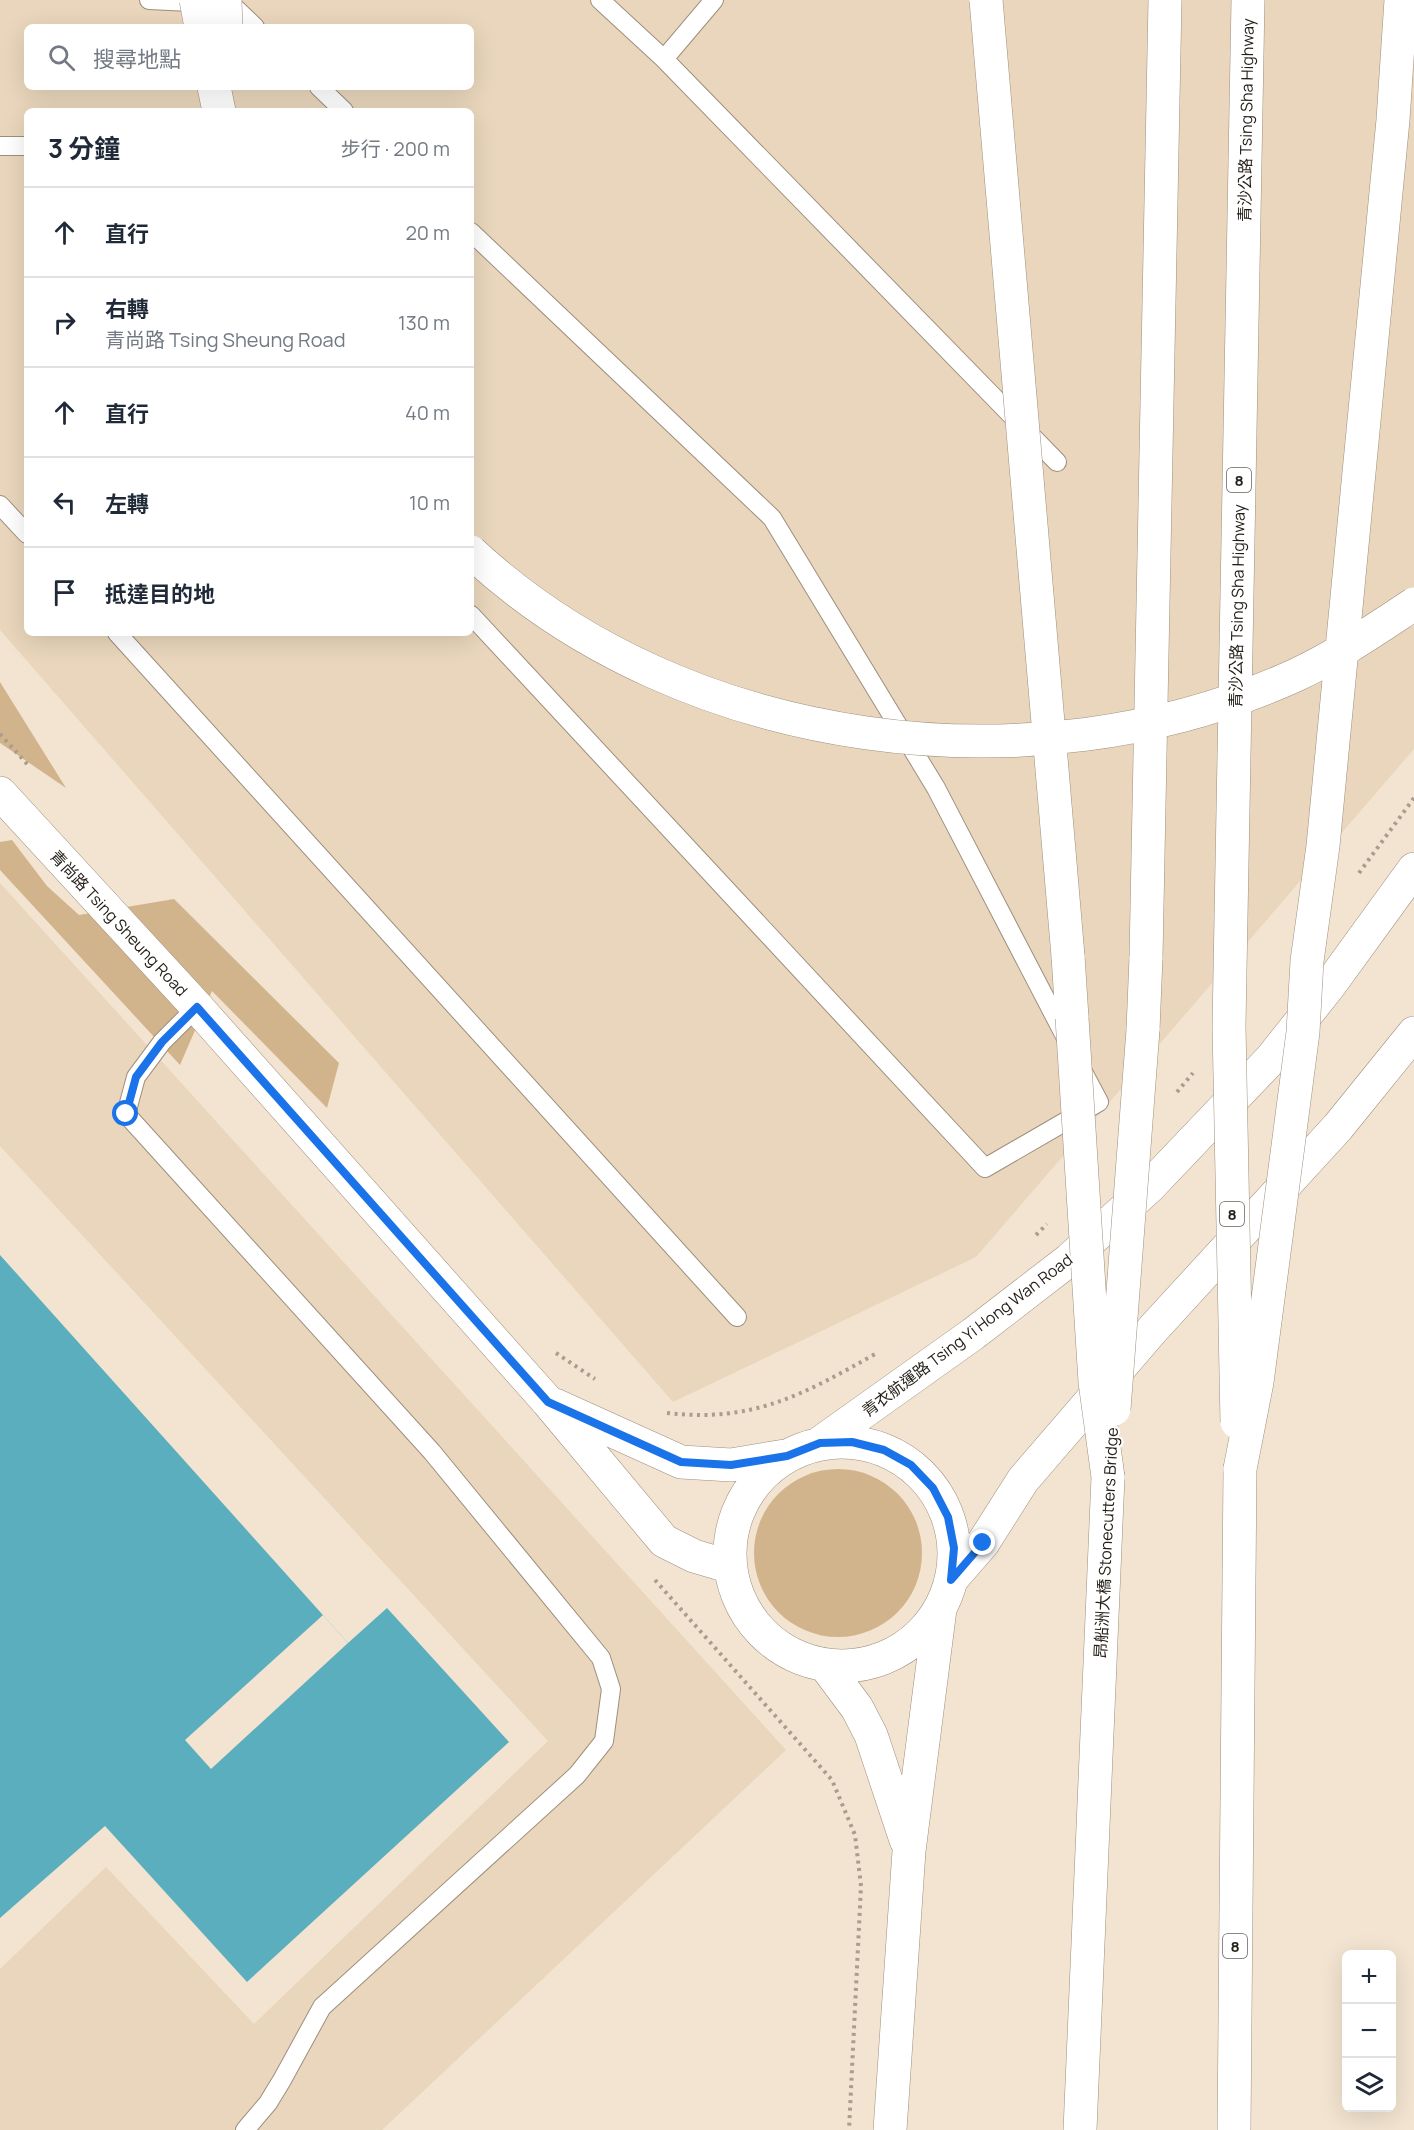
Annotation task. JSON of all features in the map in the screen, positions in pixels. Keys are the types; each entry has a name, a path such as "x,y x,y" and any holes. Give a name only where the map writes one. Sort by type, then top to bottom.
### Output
{"main road":[{"path":"196,0 200,24"},
{"path":"225,0 226,24"},
{"path":"986,0 1068,956 1095,1382 1108,1477"},
{"name":"昂船洲大橋 Stonecutters Bridge","path":"1080,2130 1108,1477 1143,1030 1146,957 1165,0"},
{"name":"青沙公路 Tsing Sha Highway","path":"1240,1469 1234,1383 1230,959 1248,0"},
{"path":"1240,1469 1257,1382 1303,1032 1307,961 1323,846 1392,132 1401,0"},
{"path":"214,90 218,108"},
{"path":"228,90 229,108"},
{"path":"474,555 492,571 570,626 649,669 725,700 809,723 922,740 991,741 1073,738 1140,725 1215,706 1296,675 1369,634 1414,604"},
{"name":"青尚路 Tsing Sheung Road","path":"0,794 197,1007 548,1402 664,1541 694,1556 731,1567"},
{"name":"青衣航運路 Tsing Yi Hong Wan Road","path":"820,1443 964,1341 1060,1267 1149,1187 1270,1060 1329,986 1414,869"},
{"path":"890,2130 909,1851 946,1595 954,1548 948,1517 933,1488 911,1465 884,1450 852,1442 820,1443 787,1456 761,1476 742,1503 732,1534 731,1567 738,1596 753,1621 772,1642 798,1657 825,1665 860,1665 892,1655 919,1636 946,1595 983,1543 1023,1480 1153,1329 1338,1127 1414,1033"},
{"name":"青尚路 Tsing Sheung Road","path":"548,1402 681,1462 731,1465 787,1456"},
{"name":"8","path":"1234,2130 1240,1469"},
{"path":"825,1665 857,1708 871,1735 909,1851"}],"lane":[{"path":"149,0 231,4 252,24"},
{"path":"600,0 664,59 1057,462"},
{"path":"664,59 714,0"},
{"path":"321,90 341,108"},
{"path":"0,146 24,146"},
{"path":"474,235 772,518 936,788 1099,1102 985,1168 474,618"},
{"path":"0,504 24,531"},
{"path":"120,636 736,1317"},
{"path":"197,1007 162,1042 136,1077 126,1114 432,1452 601,1658 610,1689 604,1741 578,1775 322,2007 277,2088 245,2130"}],"path":[{"path":"0,735 32,770"},
{"path":"1354,879 1414,798"},
{"path":"1175,1094 1197,1068"},
{"path":"1029,1242 1053,1218"},
{"path":"555,1352 601,1383"},
{"path":"657,1412 698,1416 767,1408 819,1386 880,1352"},
{"path":"650,1574 832,1780 855,1835 861,1886 849,2130"}],"shaded area":[{"path":"0,0 1414,0 1414,749 976,1257 673,1402 0,630"},
{"path":"0,682 66,788 0,743"},
{"path":"12,840 47,886 79,915 174,899 339,1063 327,1108 212,991 180,1065 0,870 0,842"},
{"path":"0,883 786,1750 382,2130 0,2130 0,1969 106,1867 254,2024 548,1741 0,1146"},
{"path":"838,1469 854,1470 870,1475 898,1493 916,1521 921,1537 921,1569 916,1585 898,1613 870,1631 854,1636 838,1637 822,1636 806,1631 778,1613 760,1585 755,1569 754,1553 755,1537 760,1521 778,1493 806,1475 822,1470"}],"water":[{"path":"0,1255 348,1643 387,1608 509,1742 247,1982 105,1826 0,1918"}],"pier":[{"path":"323,1615 348,1643 211,1769 185,1740"}],"route":[{"path":"126,1114 136,1077 162,1042 197,1007 548,1402 681,1462 731,1465 787,1456 820,1443 852,1442 884,1450 911,1465 933,1488 948,1517 954,1548 951,1580 983,1543"}]}
